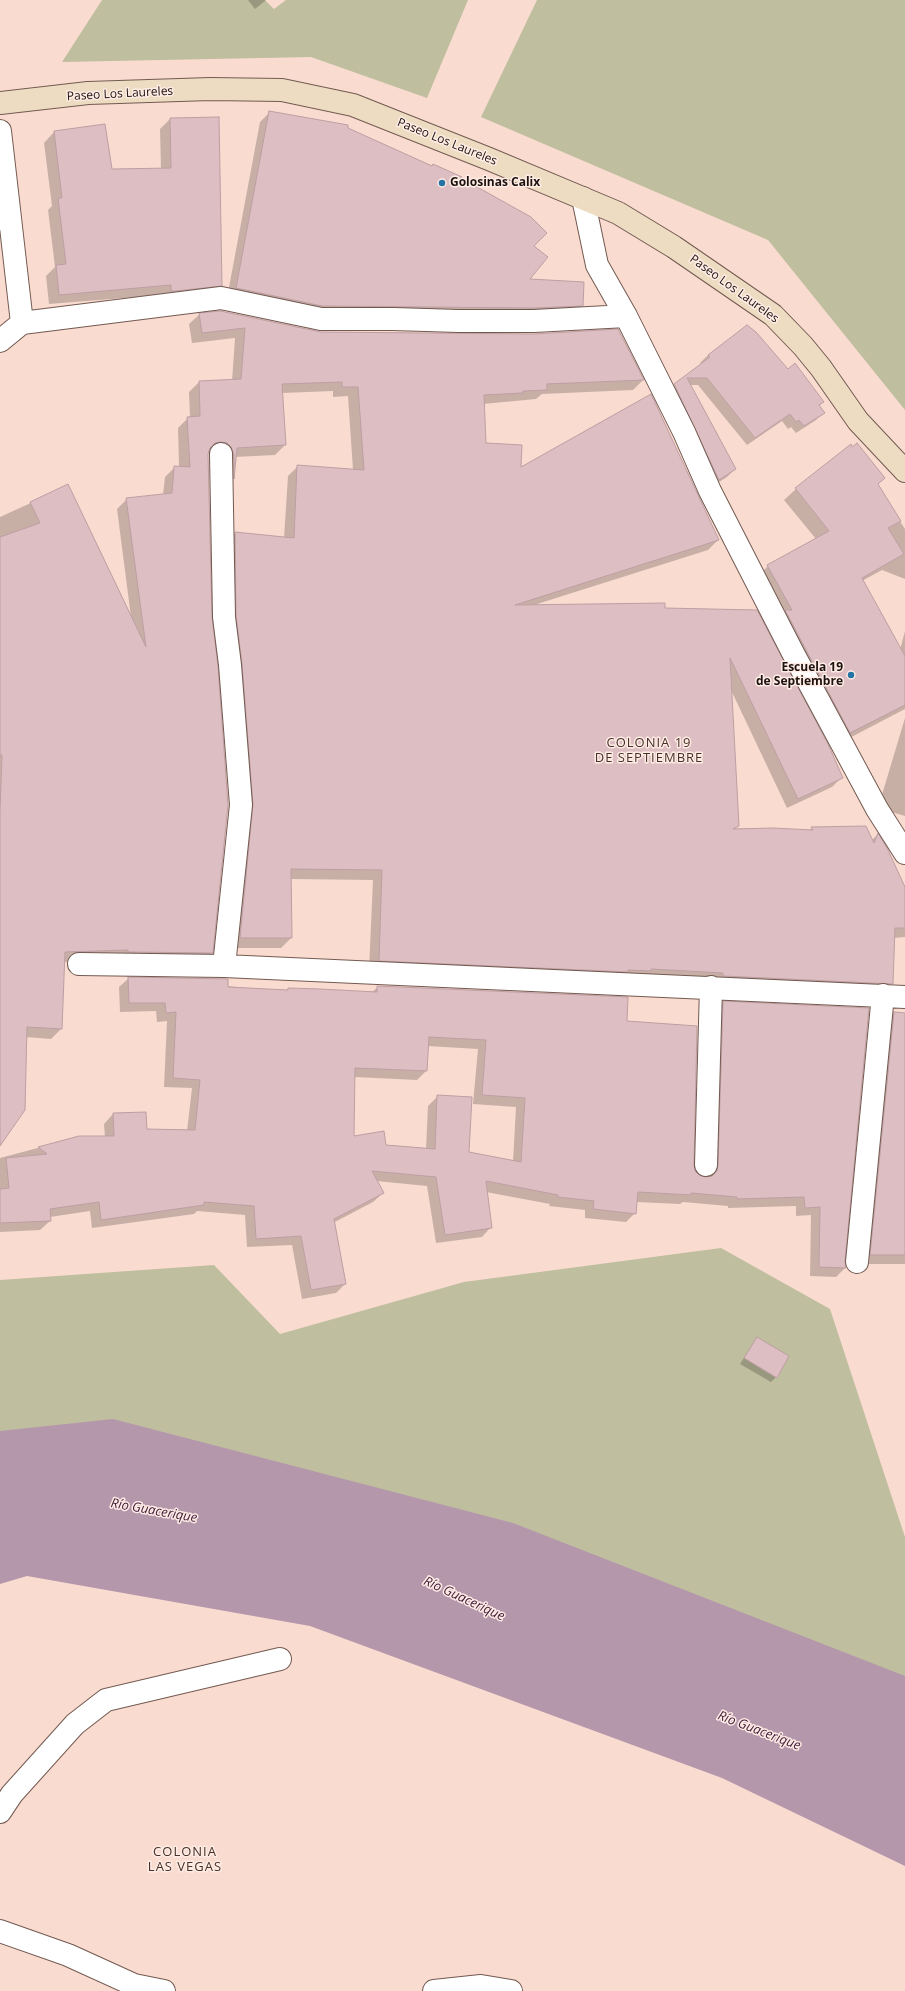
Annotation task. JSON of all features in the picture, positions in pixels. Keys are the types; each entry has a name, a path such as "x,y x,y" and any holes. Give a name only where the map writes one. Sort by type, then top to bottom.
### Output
{"street":[{"name":"Paseo Los Laureles","path":"0,103 88,93 210,89 282,90 353,105 583,198 618,213 674,247 773,315 803,346 821,368 858,421 905,471"},
{"path":"0,131 5,218 22,323"},
{"path":"583,198 597,265 626,316 684,432 710,491 793,653 877,809 905,853"},
{"path":"0,341 22,323 221,298 321,319 393,319 460,322 534,321 626,316"},
{"path":"221,454 224,617 230,665 241,805 224,966"},
{"path":"79,964 224,966 905,996"},
{"path":"706,1165 711,987"},
{"path":"857,1262 883,995"},
{"path":"0,1812 12,1794 75,1724 106,1700 280,1659"},
{"path":"0,1931 68,1955 134,1985 164,1991"},
{"path":"434,1991 481,1986 511,1991"}],"green space":[{"path":"102,0 265,0 274,9 286,0 468,0 427,98 311,57 62,62"},
{"path":"537,0 905,0 905,410 768,240 481,117"},
{"path":"721,1248 830,1309 905,1537 905,1713 0,1454 0,1280 214,1265 280,1334 464,1282"}],"water":[{"name":"Río Guacerique","path":"113,1419 513,1523 905,1676 905,1866 722,1778 310,1626 27,1576 0,1584 0,1431"}],"building":[{"path":"269,111 348,125 348,128 432,166 433,164 462,177 461,178 531,217 547,233 534,246 548,257 530,279 584,282 583,306 534,308 322,306 236,288"},
{"path":"219,117 222,286 171,291 171,285 59,295 56,265 66,264 58,198 62,198 54,131 105,124 112,169 171,168 170,118"},
{"path":"220,311 321,332 534,334 618,329 644,380 547,384 547,390 484,395 486,443 522,445 521,467 651,394 719,540 515,605 665,603 665,608 757,610 828,744 843,778 798,799 730,658 739,826 733,829 773,828 813,830 811,827 866,826 874,843 878,833 887,848 905,887 905,928 895,928 893,984 723,976 723,973 651,969 651,971 628,970 628,972 379,961 382,870 291,869 292,938 240,938 253,804 242,664 236,616 235,532 294,538 297,465 364,470 358,387 342,387 342,382 282,384 286,445 237,448 234,479 234,454 231,447 227,443 215,443 210,448 208,454 212,617 218,666 228,805 213,953 128,952 128,950 65,952 62,1029 27,1027 25,1110 0,1146 0,810 2,755 0,755 0,537 40,523 30,502 68,484 146,647 126,498 172,493 174,466 190,467 187,417 200,416 199,381 241,379 245,328 202,333 199,313"},
{"path":"747,325 756,332 788,369 795,363 824,402 819,405 825,413 804,426 799,420 796,422 790,414 755,438 707,378 687,378 736,469 719,480 674,384 710,357 708,355"},
{"name":"Escuela 19 de Septiembre","path":"857,443 885,478 878,484 901,521 888,528 904,554 862,578 905,656 905,705 850,733 785,610 792,610 767,565 829,531 795,488 851,444 852,447"},
{"path":"128,977 228,979 228,987 288,990 288,988 377,992 377,986 628,997 627,1021 697,1026 694,1165 695,1171 699,1175 705,1177 712,1176 717,1171 718,1165 723,1001 869,1008 845,1261 846,1268 819,1267 820,1207 805,1208 804,1197 737,1199 737,1197 691,1193 691,1195 638,1192 636,1214 593,1209 594,1201 558,1197 558,1195 486,1181 492,1228 445,1235 436,1177 372,1171 384,1193 334,1219 346,1284 311,1290 301,1236 256,1239 254,1206 204,1202 204,1205 101,1220 99,1202 50,1209 51,1221 0,1223 0,1189 9,1188 6,1158 47,1154 38,1147 79,1136 114,1136 113,1113 146,1112 147,1129 195,1130 200,1080 173,1078 176,1012 166,1013 165,1003 129,1003","holes":["429,1037 486,1040 482,1095 525,1098 521,1162 469,1152 472,1097 437,1095 435,1149 386,1145 384,1131 354,1136 355,1068 427,1071"]},
{"path":"894,1012 905,1013 905,1255 870,1255"},
{"path":"757,1337 789,1356 777,1378 744,1358"}],"place":[{"name":"Golosinas Calix","path":"442,183"},
{"name":"Escuela 19 de Septiembre","path":"851,675"}],"district":[{"name":"COLONIA 19 DE SEPTIEMBRE","path":"649,750"},
{"name":"COLONIA LAS VEGAS","path":"185,1860"}]}
